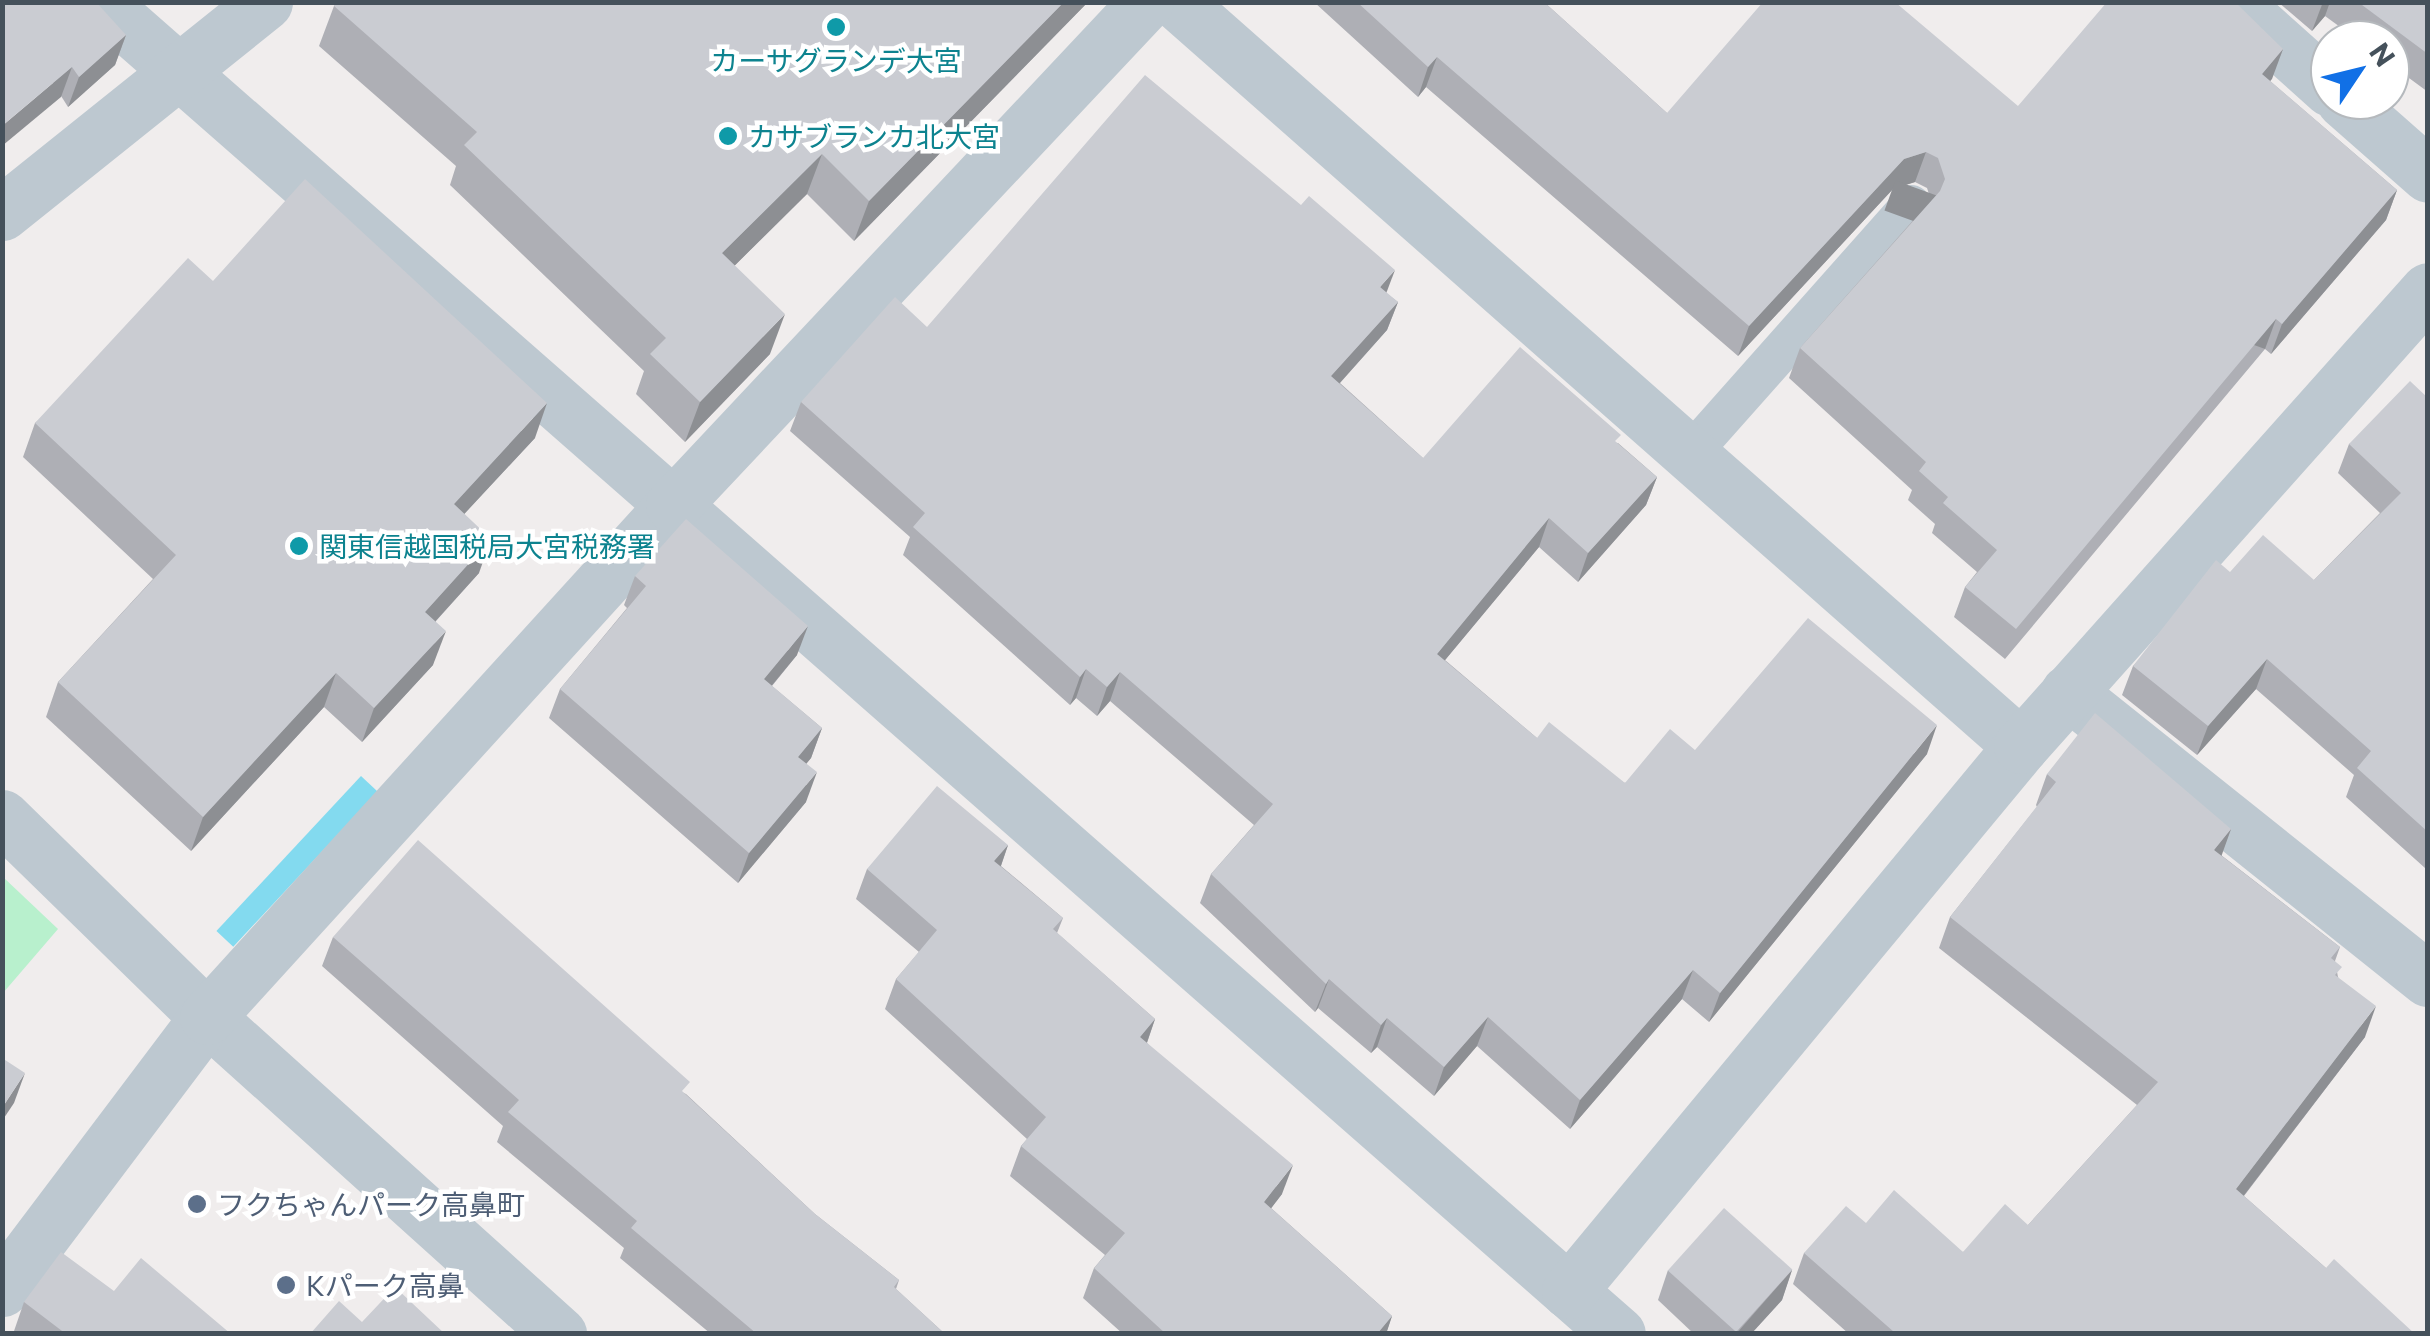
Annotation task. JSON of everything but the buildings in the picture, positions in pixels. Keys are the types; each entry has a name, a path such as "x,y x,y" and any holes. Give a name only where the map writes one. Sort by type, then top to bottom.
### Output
{"street":[{"path":"100,2 1618,1334"},
{"path":"2,214 265,2"},
{"path":"2,1289 207,1017 672,505 1146,2"},
{"path":"1176,2 2021,746"},
{"path":"2232,2 2310,70"},
{"path":"2366,120 2428,174"},
{"path":"1569,1291 2021,746 2428,290"},
{"path":"2068,692 2428,978"},
{"path":"2,816 207,1017 559,1334"}],"lane":[{"path":"1690,454 1911,205"}],"green space":[{"path":"3,877 58,929 3,993"}],"water":[{"path":"361,776 378,792 233,947 216,931"}],"place":[{"name":"カーサグランデ大宮","path":"836,27"},
{"name":"カサブランカ北大宮","path":"728,136"},
{"name":"関東信越国税局大宮税務署","path":"299,546"},
{"name":"フクちゃんパーク高鼻町","path":"197,1204"},
{"name":"Kパーク高鼻","path":"286,1285"}]}
